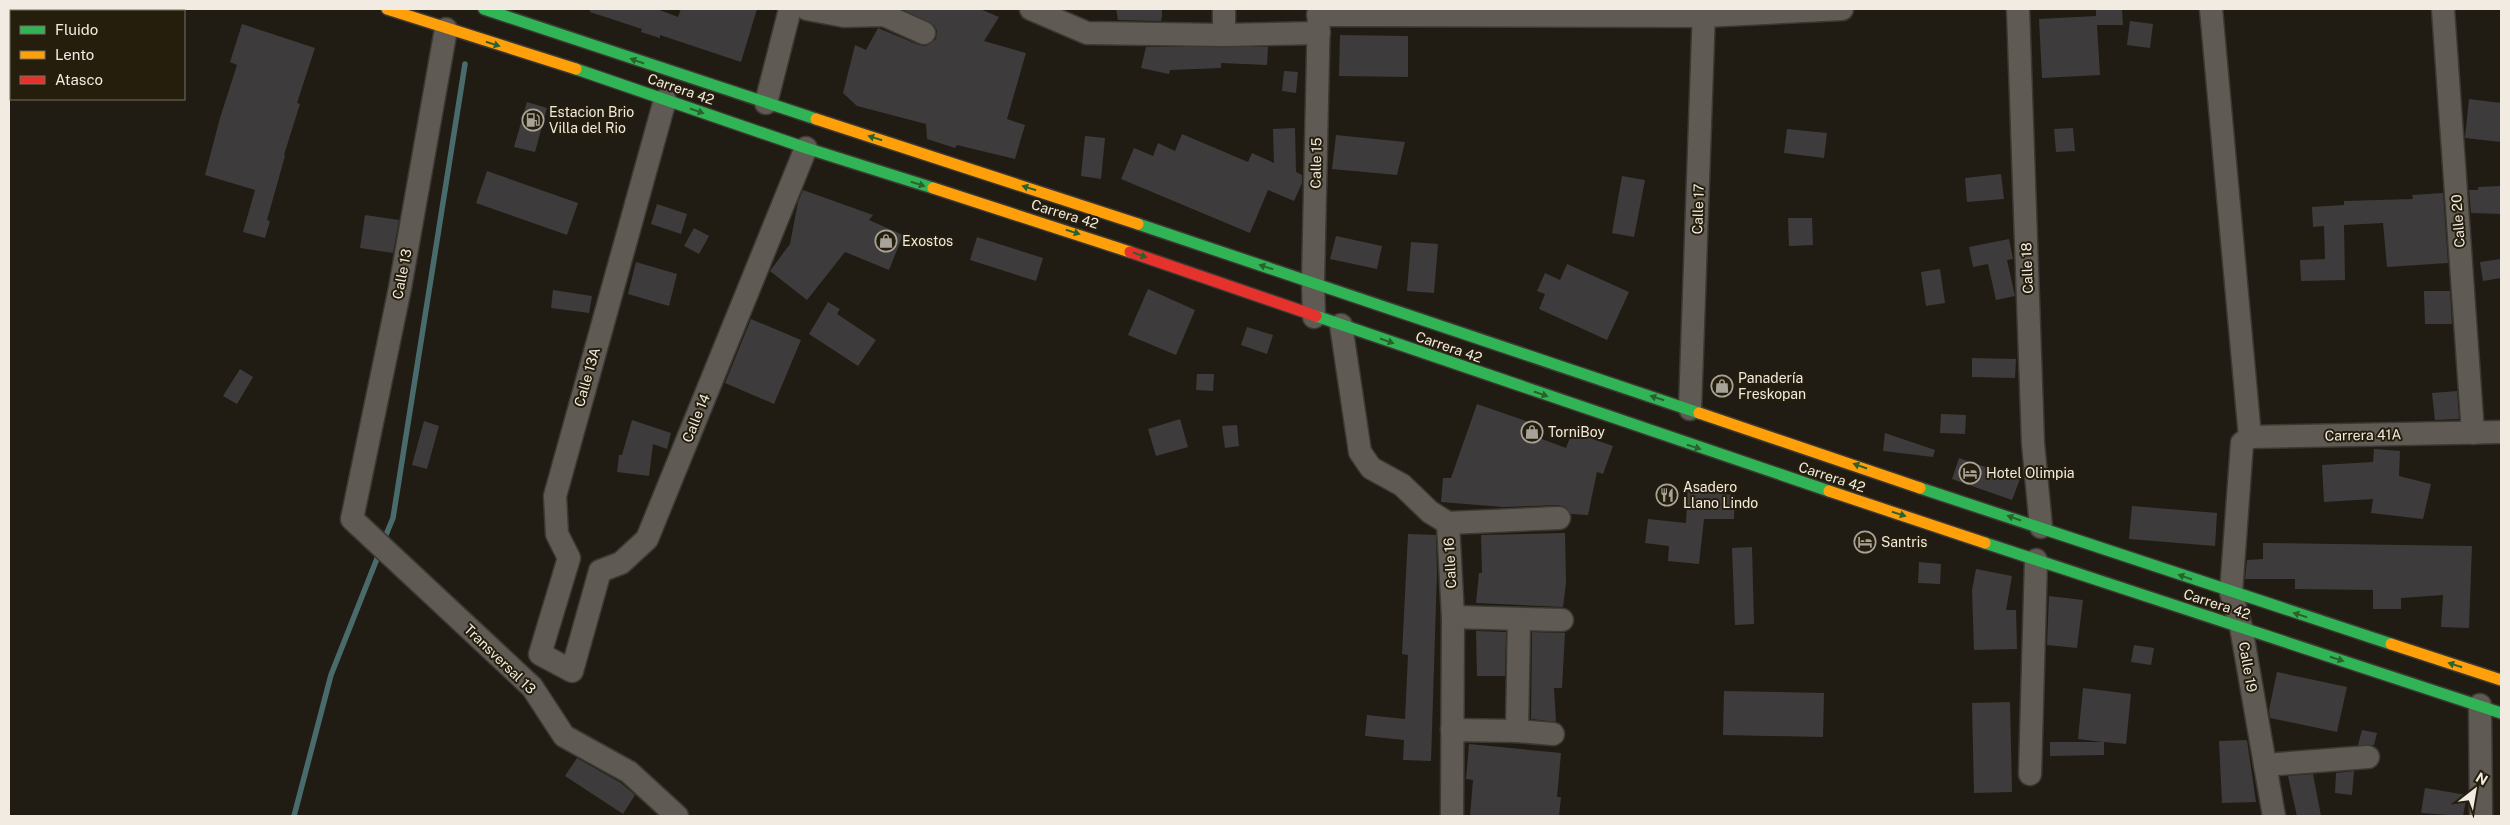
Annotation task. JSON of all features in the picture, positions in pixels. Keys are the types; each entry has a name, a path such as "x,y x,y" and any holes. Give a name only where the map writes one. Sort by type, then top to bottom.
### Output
{"highway":[{"name":"Carrera 42","path":"386,9 598,76 806,148 1094,239 1314,317 1686,444 2501,713"},
{"name":"Carrera 42","path":"484,9 1313,282 2231,592 2501,680"}],"street":[{"path":"766,103 790,9"},
{"path":"807,9 844,16 884,15 924,33"},
{"path":"1031,9 1087,33 1224,35 1319,19 1415,11 1704,12 1842,9"},
{"path":"1224,9 1224,35"},
{"name":"Calle 18","path":"2018,9 2033,443 2041,527"},
{"path":"2212,9 2250,436"},
{"name":"Calle 20","path":"2443,9 2473,433"},
{"name":"Calle 17","path":"1690,409 1704,12"},
{"name":"Calle 15","path":"1314,317 1313,282 1319,19"},
{"name":"Calle 13","path":"352,519 400,288 446,29"},
{"name":"Calle 13A","path":"569,558 557,534 554,496 665,100"},
{"name":"Calle 14","path":"600,571 621,563 647,539 806,148"},
{"name":"Calle 16","path":"1341,325 1360,452 1371,468 1402,485 1430,512 1448,523 1453,617 1452,816"},
{"name":"Carrera 41A","path":"2250,436 2501,432"},
{"name":"Calle 19","path":"2250,436 2242,443 2240,458 2231,592 2241,627 2274,816"},
{"path":"1448,523 1559,518"},
{"name":"Transversal 13","path":"352,519 532,687 564,736 629,772 677,816"},
{"path":"569,558 600,571 572,671 540,654 569,558"},
{"path":"2030,774 2036,560"},
{"path":"1453,617 1562,620"},
{"path":"1517,731 1519,619"},
{"path":"2480,706 2481,816"},
{"path":"1452,730 1517,731 1553,734"},
{"path":"2265,765 2368,757"}],"building":[{"path":"590,9 657,9 678,17 681,9 757,9 741,62 660,35 660,38 641,32 642,29 590,12"},
{"path":"902,9 980,9 999,17 984,41 1026,53 1007,119 1025,125 1015,159 957,145 955,148 927,139 926,124 857,106 843,93 855,45 866,50 878,28 919,45 926,46 936,39 937,31 934,25"},
{"path":"1116,9 1162,9 1161,21 1118,20"},
{"path":"2096,9 2122,9 2123,25 2097,25 2100,75 2042,78 2039,19 2096,16"},
{"path":"2130,21 2153,24 2150,48 2127,45"},
{"path":"242,24 315,48 297,103 300,104 267,220 270,221 265,238 243,232 255,190 205,175 220,118 237,65 230,62"},
{"path":"1340,35 1408,36 1408,77 1339,76"},
{"path":"1146,47 1268,47 1267,65 1221,63 1221,68 1170,70 1169,74 1141,68"},
{"path":"1284,71 1298,72 1296,93 1282,91"},
{"path":"2469,99 2501,103 2501,142 2465,138"},
{"name":"Estacion Brio Villa del Rio","path":"527,102 547,108 535,152 514,147"},
{"path":"1295,128 1296,172 1302,175 1302,183 1294,201 1268,190 1250,233 1121,179 1134,148 1153,156 1158,143 1175,151 1182,134 1248,162 1252,153 1274,163 1273,129"},
{"path":"2073,128 2075,151 2056,152 2054,129"},
{"path":"1787,129 1827,133 1824,158 1784,153"},
{"path":"1336,135 1405,142 1397,175 1332,169"},
{"path":"1085,136 1105,138 1101,179 1081,176"},
{"path":"487,171 578,203 567,235 476,203"},
{"path":"2001,174 2004,199 1967,202 1965,178"},
{"path":"1622,176 1645,180 1634,237 1612,233"},
{"path":"2501,186 2501,214 2471,213 2469,190 2478,190 2478,187"},
{"path":"803,190 873,215 869,220 903,235 889,270 845,252 807,300 770,271 790,244 798,202"},
{"path":"2443,193 2448,263 2387,267 2383,223 2344,225 2345,280 2301,281 2300,260 2325,259 2324,226 2313,227 2312,207 2344,205 2344,201 2413,199 2412,195"},
{"path":"657,204 687,214 681,234 651,224"},
{"path":"365,215 399,220 393,253 360,248"},
{"path":"1788,218 1812,218 1813,245 1789,246"},
{"path":"694,228 709,236 699,254 684,246"},
{"path":"1336,236 1382,246 1377,269 1330,259"},
{"path":"977,237 1043,258 1036,281 970,260"},
{"path":"2009,239 2013,259 2007,260 2015,296 1996,300 1988,264 1973,267 1969,247"},
{"path":"1411,242 1438,244 1434,293 1407,291"},
{"path":"2501,259 2501,278 2483,281 2480,262"},
{"path":"636,262 677,274 669,306 628,294"},
{"path":"1567,264 1629,292 1607,340 1539,309 1545,294 1537,291 1545,273 1560,280"},
{"path":"1940,269 1945,303 1926,306 1921,272"},
{"path":"1148,289 1195,310 1176,355 1128,335"},
{"path":"553,290 592,296 589,313 551,308"},
{"path":"2424,291 2450,291 2452,324 2425,324"},
{"path":"828,302 840,309 837,314 876,340 858,366 809,334"},
{"path":"751,319 801,340 774,404 725,383"},
{"path":"1247,327 1273,335 1267,354 1241,345"},
{"path":"1972,358 2016,359 2015,378 1972,377"},
{"path":"240,369 253,377 237,404 223,396"},
{"path":"1197,374 1214,374 1213,391 1196,390"},
{"path":"2457,391 2459,419 2435,420 2432,393"},
{"path":"1477,404 1543,427 1539,438 1566,448 1572,432 1613,446 1603,474 1597,472 1588,515 1571,514 1565,507 1559,505 1503,507 1441,502 1443,478 1451,478"},
{"path":"1941,414 1966,415 1965,434 1940,433"},
{"path":"1180,419 1188,447 1156,456 1148,429"},
{"path":"632,420 671,433 667,449 653,444 649,476 617,472 619,455 622,455"},
{"path":"424,421 439,426 427,469 412,465"},
{"path":"1237,425 1239,446 1225,448 1222,426"},
{"path":"1885,433 1935,450 1933,457 1883,451"},
{"path":"2374,449 2400,451 2399,476 2431,484 2423,519 2371,513 2373,499 2324,502 2322,465 2373,462"},
{"path":"1959,458 2020,479 2012,500 1952,479"},
{"path":"1688,484 1719,486 1719,494 1735,495 1734,519 1704,519 1699,564 1668,561 1669,546 1645,543 1648,519 1686,523"},
{"path":"2132,506 2217,513 2215,546 2129,539"},
{"path":"1565,533 1566,583 1563,607 1476,603 1479,573 1482,573 1481,535"},
{"path":"1408,534 1436,535 1437,572 1431,761 1403,760 1404,740 1365,736 1367,715 1405,719 1408,655 1402,654"},
{"path":"2263,543 2472,546 2469,628 2441,627 2443,595 2401,598 2401,609 2373,609 2373,590 2295,589 2295,579 2245,579 2247,560 2263,559"},
{"path":"1752,547 1754,624 1735,625 1732,548"},
{"path":"1919,562 1941,564 1940,584 1918,583"},
{"path":"1976,569 2012,576 2006,610 2016,610 2017,649 1974,650 1972,590"},
{"path":"2049,596 2083,600 2077,648 2047,645"},
{"path":"1476,631 1506,632 1505,676 1477,676"},
{"path":"1532,632 1565,633 1562,688 1554,688 1556,722 1531,719"},
{"path":"2134,645 2154,648 2151,665 2131,662"},
{"path":"2277,672 2347,687 2337,732 2270,718 2269,710"},
{"path":"2083,688 2131,694 2126,744 2104,742 2104,755 2050,756 2050,742 2103,742 2078,739"},
{"path":"1724,691 1824,693 1823,737 1723,735"},
{"path":"2010,702 2012,792 1974,793 1972,703"},
{"path":"2362,730 2377,733 2374,745 2358,745"},
{"path":"2247,740 2256,802 2222,803 2219,741"},
{"path":"1469,744 1561,753 1557,797 1561,797 1559,816 1470,816 1473,780 1466,779"},
{"path":"577,758 621,783 635,795 623,814 565,776"},
{"path":"2354,771 2352,795 2335,793 2336,773"},
{"path":"2313,774 2321,816 2297,816 2288,776"},
{"path":"2425,788 2467,795 2463,816 2421,813"}],"waterway":[{"path":"383,542 393,518 465,64"},
{"path":"294,816 331,675 380,551"}],"traffic: fast":[{"path":"484,9 816,119"},
{"path":"576,69 806,148 933,188"},
{"path":"1138,224 1699,413"},
{"path":"1316,316 1829,491"},
{"path":"1920,488 2391,644"},
{"path":"1985,543 2501,713"}],"traffic: slow":[{"path":"387,9 576,69"},
{"path":"816,119 1138,224"},
{"path":"933,188 1130,252"},
{"path":"1699,413 1920,488"},
{"path":"1829,491 1985,543"},
{"path":"2391,644 2501,680"}],"traffic: jam":[{"path":"1130,252 1316,316"}],"place":[{"name":"Estacion Brio Villa del Rio","path":"533,120"},
{"name":"Exostos","path":"886,241"},
{"name":"Panadería Freskopan","path":"1722,386"},
{"name":"TorniBoy","path":"1532,432"},
{"name":"Hotel Olimpia","path":"1970,473"},
{"name":"Asadero Llano Lindo","path":"1667,495"},
{"name":"Santris","path":"1865,542"}]}
